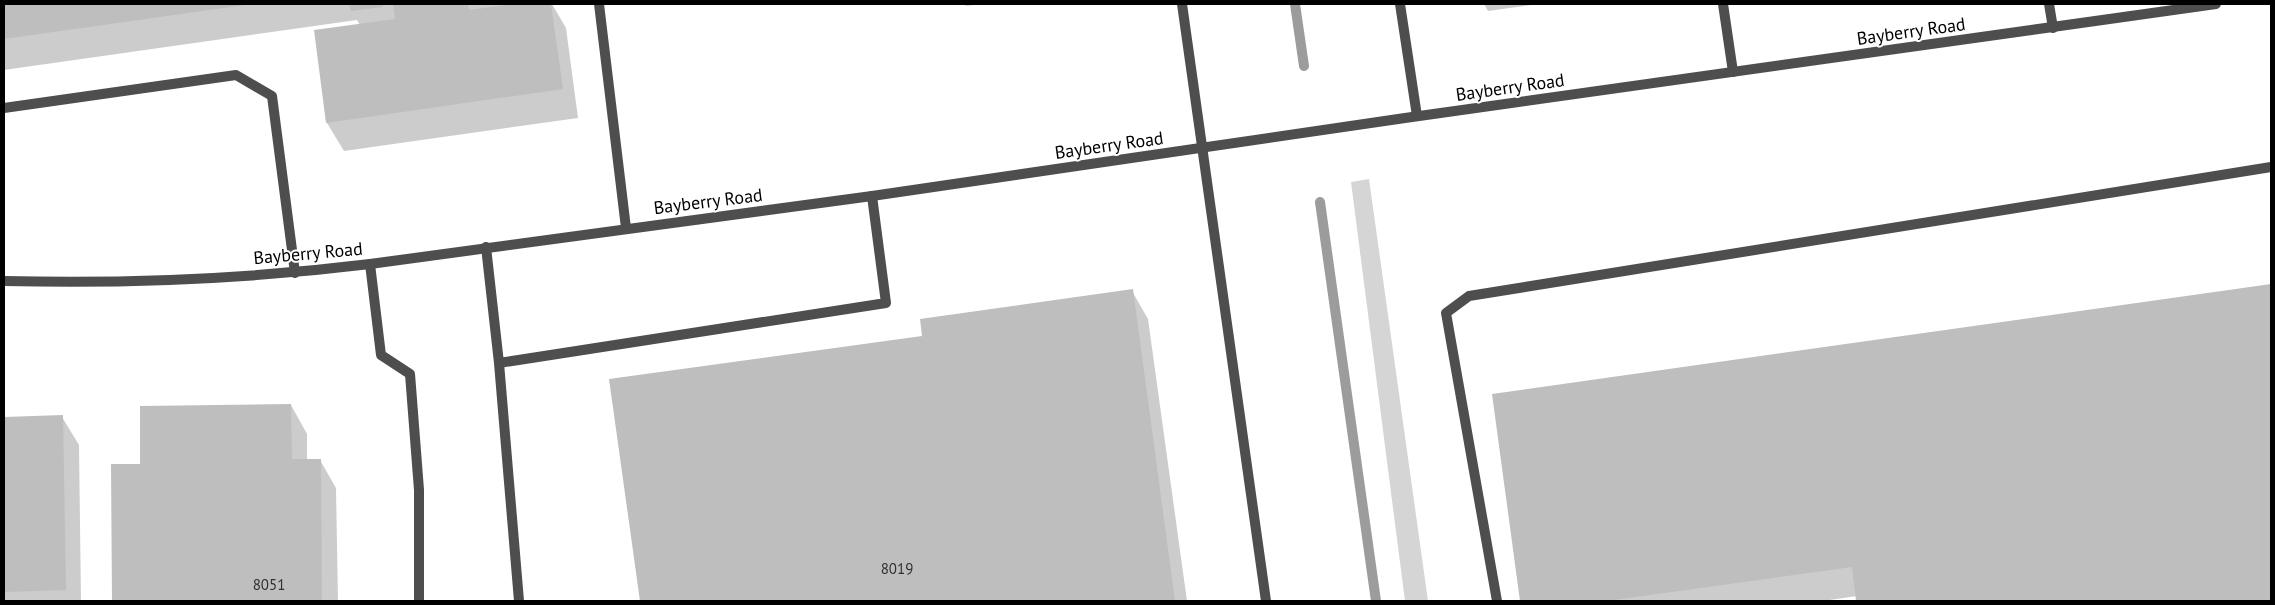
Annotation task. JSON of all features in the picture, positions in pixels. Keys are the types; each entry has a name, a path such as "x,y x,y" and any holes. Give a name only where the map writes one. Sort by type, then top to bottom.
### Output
{"street":[{"path":"599,4 626,228"},
{"path":"1182,4 1266,601"},
{"path":"1400,4 1417,116"},
{"path":"1723,4 1733,72"},
{"path":"2049,4 2052,28"},
{"name":"Bayberry Road","path":"4,281 93,283 295,273 370,264 872,196 1417,116 2052,28 2173,7 2216,4"},
{"path":"4,108 236,75 272,96 295,273"},
{"path":"1497,601 1446,313 1469,296 2271,167"},
{"path":"499,362 886,303 872,196"},
{"path":"486,247 499,362 519,601"},
{"path":"370,264 381,355 410,374 419,490 419,601"}],"shaded area":[{"path":"1369,179 1428,601 1405,601 1351,182"}],"building":[{"path":"4,4 244,4 245,5 4,39"},
{"path":"349,4 383,4 383,7 351,11"},
{"path":"393,4 468,4 469,10 513,4 551,4 563,89 326,123 314,30 395,19"},
{"path":"2271,284 2271,601 1856,601 1852,567 1607,601 1520,601 1492,394"},
{"path":"1133,289 1175,601 640,601 609,379 922,336 920,319"},
{"path":"291,404 292,459 321,459 322,601 112,601 111,464 140,464 140,406"},
{"path":"63,415 66,590 4,592 4,417"}],"waterway":[{"path":"1295,4 1304,66"},
{"path":"1320,202 1376,601"}]}
